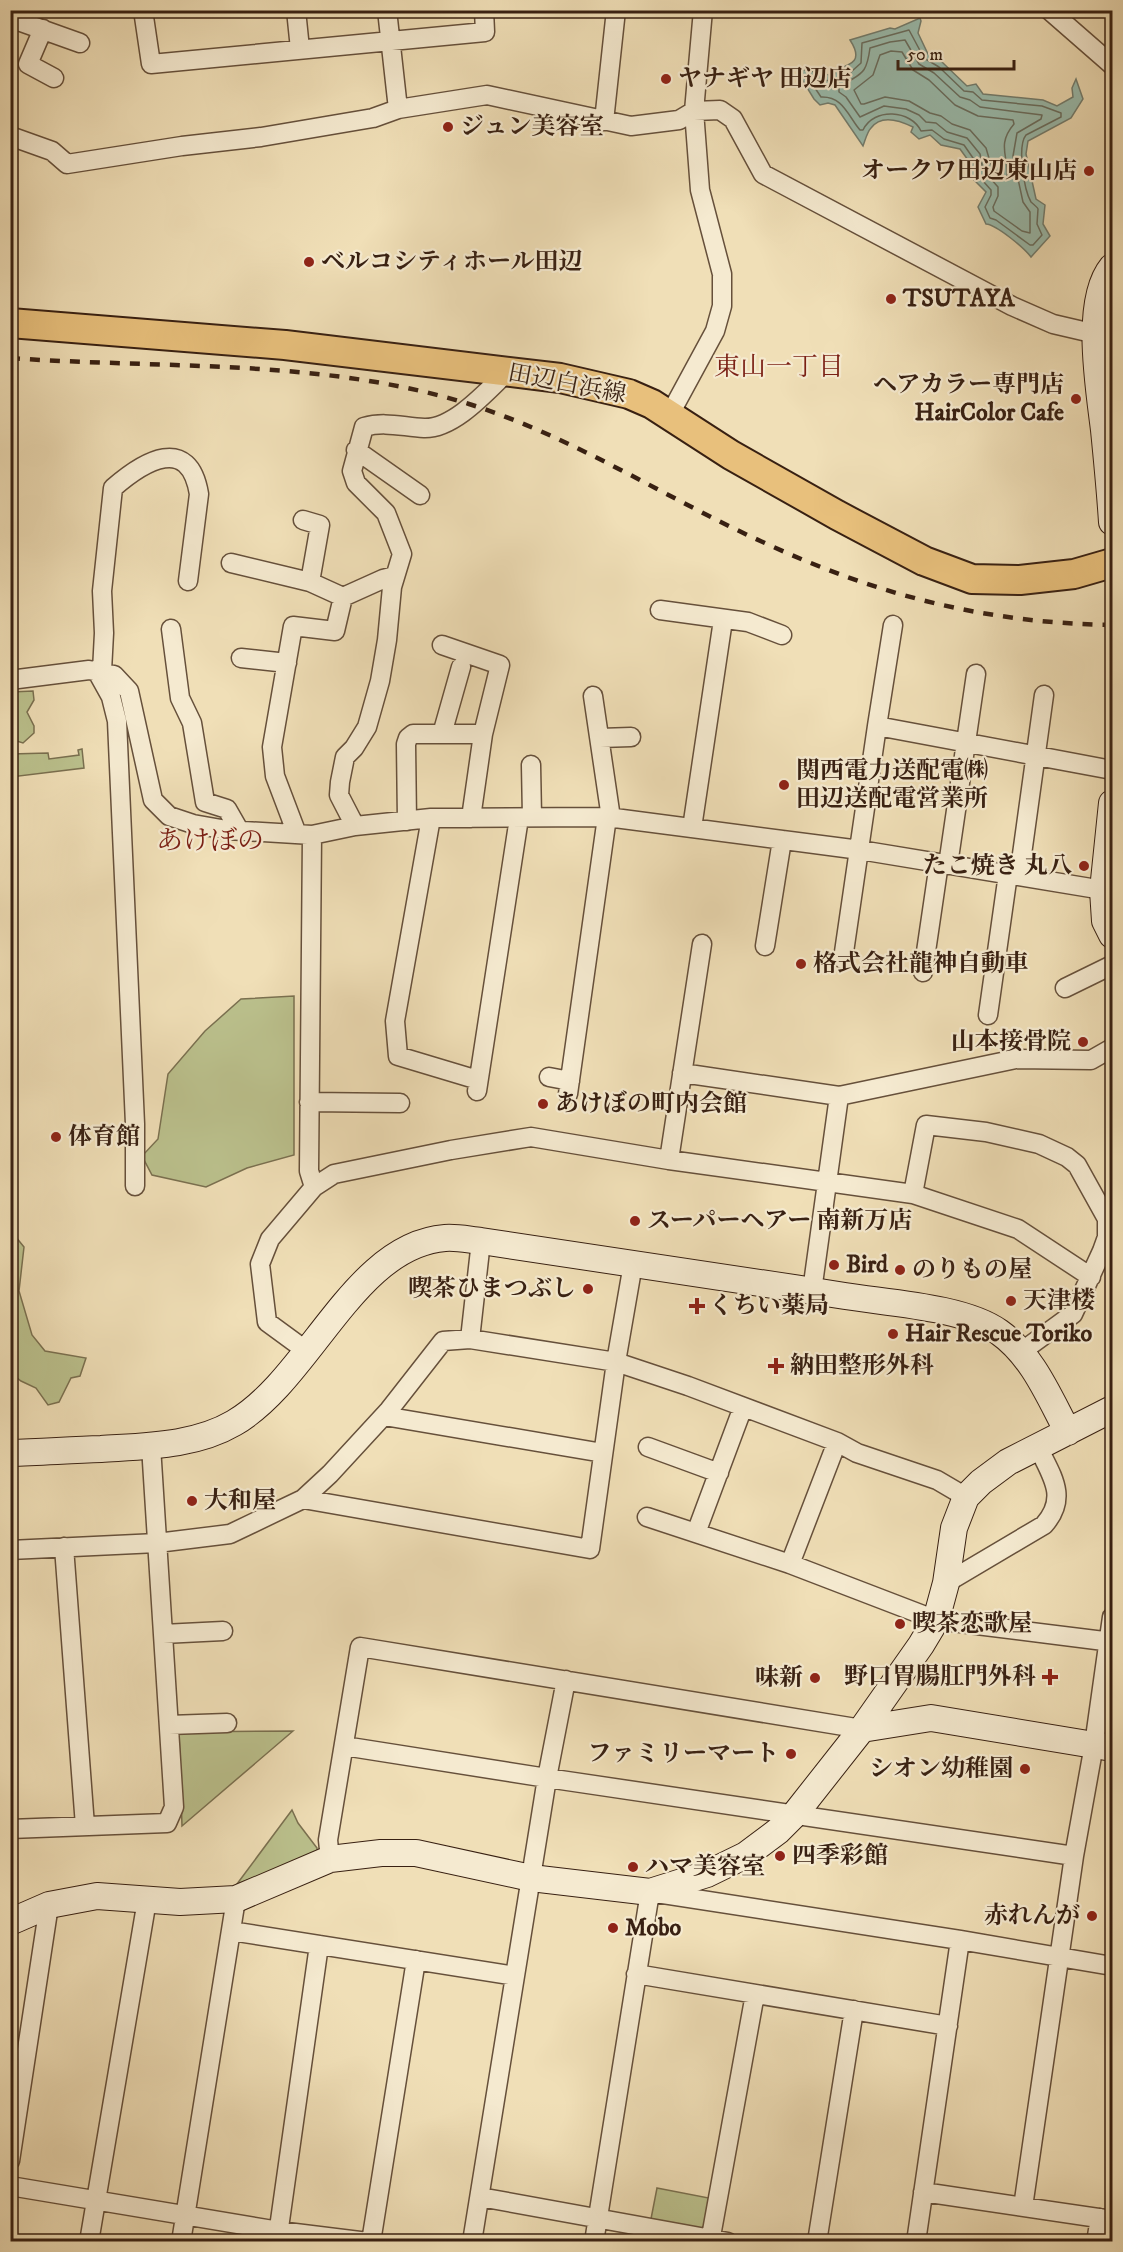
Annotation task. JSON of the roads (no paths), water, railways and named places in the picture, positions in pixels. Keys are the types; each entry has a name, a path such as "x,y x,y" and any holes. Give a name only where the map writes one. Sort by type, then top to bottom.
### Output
{"main road":[{"name":"田辺白浜線","path":"10,323 285,345 560,378 629,393 670,414 731,455 837,515 924,561 972,579 1020,580 1074,574 1113,563"}],"street":[{"path":"143,10 151,64 390,39 485,32 484,10"},
{"path":"296,10 300,49"},
{"path":"387,10 398,109"},
{"path":"604,121 616,10"},
{"path":"670,414 715,332 722,306 723,274 700,190 694,111 703,10"},
{"path":"1049,10 1113,65"},
{"path":"10,18 80,43"},
{"path":"43,29 28,64 54,78"},
{"path":"10,136 52,151 67,164 182,146 261,137 373,118 398,109 487,95 631,126 679,120 694,111 720,110 733,119 763,174 1012,306 1053,324 1096,334"},
{"path":"1113,267 1106,277 1100,297 1096,334 1113,522"},
{"path":"355,826 339,795 340,782 345,757 354,748 367,727 380,681 392,587 402,554 386,513 356,483 352,471 356,450 364,427 378,423 427,428 444,425 472,405 507,372"},
{"path":"356,450 420,495"},
{"path":"135,1186 135,1124 117,721 111,697 99,671 104,633 102,591 113,488 126,476 162,459 183,460 197,480 199,494 188,581"},
{"path":"303,520 320,525 310,582"},
{"path":"231,563 310,582 343,597 395,576"},
{"path":"314,1187 309,1171 304,835 275,776 272,747 293,626 335,631 343,597"},
{"path":"660,610 748,622 782,635"},
{"path":"692,828 723,620"},
{"path":"843,959 893,625"},
{"path":"171,629 180,698 192,723 205,802 227,809 239,830"},
{"path":"442,645 500,665 483,734 471,818"},
{"path":"242,658 287,663"},
{"path":"442,734 461,667"},
{"path":"10,680 99,671 114,675 129,691 153,800 169,816 193,824 304,835 355,826 431,818 609,817 860,850 1014,875 1107,880"},
{"path":"923,972 966,743 976,674"},
{"path":"988,1015 1044,695"},
{"path":"549,1077 569,1087 609,817 593,696"},
{"path":"877,726 1113,770"},
{"path":"407,821 406,744 408,738 413,734 483,734"},
{"path":"600,738 631,737"},
{"path":"431,818 395,1022 398,1056 477,1086 526,818 531,765"},
{"path":"1110,925 1107,880 1113,803"},
{"path":"765,946 782,840"},
{"path":"669,1160 702,944"},
{"path":"1065,988 1113,965"},
{"path":"682,1073 839,1096 1016,1059 1091,1060 1113,1048"},
{"path":"812,1291 839,1096"},
{"path":"309,1102 400,1103"},
{"path":"913,1194 926,1125 996,1134 1039,1144 1067,1157 1077,1165 1107,1219 1107,1237 1073,1314 1022,1352"},
{"path":"308,1352 267,1322 260,1264 270,1239 314,1187 334,1174 451,1150 531,1137 669,1160 913,1194 1018,1229 1091,1277"},
{"path":"10,1453 151,1446 197,1439 234,1423 264,1402 308,1352 363,1281 390,1260 418,1244 445,1238 482,1241 942,1311 970,1319 998,1331 1022,1352 1068,1432"},
{"path":"470,1339 482,1241"},
{"path":"303,1499 590,1549 616,1362 633,1264"},
{"path":"10,1550 157,1543 230,1534 303,1499 330,1474 384,1416 443,1341 470,1339 616,1362 688,1386 837,1442 857,1453 937,1480 966,1497"},
{"path":"696,1533 743,1407"},
{"path":"650,1892 707,1874 746,1855 778,1831 795,1814 862,1729 936,1620 946,1583 954,1528 966,1497 981,1482 1008,1462 1113,1409"},
{"path":"384,1416 603,1453"},
{"path":"790,1564 837,1442"},
{"path":"10,1829 167,1823 174,1807 151,1446"},
{"path":"648,1447 719,1473"},
{"path":"946,1583 1044,1525 1053,1515 1058,1492 1038,1447"},
{"path":"647,1517 790,1564 936,1620 1110,1642"},
{"path":"64,1547 85,1826"},
{"path":"1023,2207 1074,1856 1103,1746 1113,1617"},
{"path":"163,1634 224,1631"},
{"path":"330,1859 328,1840 360,1647 862,1729 931,1718 1103,1746"},
{"path":"471,2241 566,1680"},
{"path":"169,1725 227,1723"},
{"path":"344,1746 1074,1856"},
{"path":"10,1922 49,1905 98,1896 180,1902 236,1899 330,1859 381,1853 416,1853 531,1878 650,1892 1113,1966"},
{"path":"594,2241 650,1892"},
{"path":"181,2241 236,1899"},
{"path":"89,2241 147,1900"},
{"path":"10,2161 49,1905"},
{"path":"231,1931 515,1976"},
{"path":"915,2241 960,1940"},
{"path":"278,2236 319,1945"},
{"path":"10,2186 185,2214 278,2236 370,2241 416,1960"},
{"path":"636,1974 948,2025"},
{"path":"480,2197 716,2240 755,1994"},
{"path":"817,2241 854,2010"},
{"path":"923,2192 1106,2219 1096,2241"}],"water":[{"path":"920,18 918,33 928,54 942,62 967,86 976,84 983,94 1043,100 1057,106 1073,97 1072,88 1076,79 1083,99 1071,118 1028,141 1026,154 1036,199 1045,205 1043,224 1050,236 1031,257 1017,243 986,224 978,207 986,192 970,176 968,160 960,149 941,145 930,135 919,139 911,132 913,127 891,120 875,124 868,132 863,146 835,105 828,103 820,105 814,99 795,68 834,76 836,70 847,66 856,57 850,40 890,28 895,29"}],"railway":[{"path":"10,358 299,372 413,389 469,404 546,433 767,544 851,578 893,592 978,612 1021,619 1112,625"}],"place":[{"name":"ヤナギヤ 田辺店","path":"666,79"},
{"name":"ジュン美容室","path":"448,127"},
{"name":"オークワ田辺東山店","path":"1089,171"},
{"name":"ベルコシティホール田辺","path":"309,262"},
{"name":"TSUTAYA","path":"891,299"},
{"name":"ヘアカラー専門店 HairColor Cafe","path":"1076,399"},
{"name":"関西電力送配電㈱ 田辺送配電営業所","path":"784,785"},
{"name":"たこ焼き 丸八","path":"1084,866"},
{"name":"格式会社龍神自動車","path":"801,964"},
{"name":"山本接骨院","path":"1083,1042"},
{"name":"あけぼの町内会館","path":"543,1104"},
{"name":"体育館","path":"56,1137"},
{"name":"スーパーヘアー 南新万店","path":"635,1221"},
{"name":"Bird","path":"834,1265"},
{"name":"のりもの屋","path":"900,1270"},
{"name":"喫茶ひまつぶし","path":"588,1289"},
{"name":"天津楼","path":"1011,1301"},
{"name":"くちい薬局","path":"697,1306"},
{"name":"Hair Rescue Toriko","path":"893,1334"},
{"name":"納田整形外科","path":"776,1366"},
{"name":"大和屋","path":"192,1501"},
{"name":"喫茶恋歌屋","path":"900,1624"},
{"name":"野口胃腸肛門外科","path":"1050,1677"},
{"name":"味新","path":"815,1678"},
{"name":"ファミリーマート","path":"791,1754"},
{"name":"シオン幼稚園","path":"1025,1769"},
{"name":"四季彩館","path":"780,1856"},
{"name":"ハマ美容室","path":"633,1867"},
{"name":"赤れんが","path":"1092,1916"},
{"name":"Mobo","path":"613,1928"}],"district":[{"name":"東山一丁目","path":"779,367"},
{"name":"あけぼの","path":"210,841"}]}
